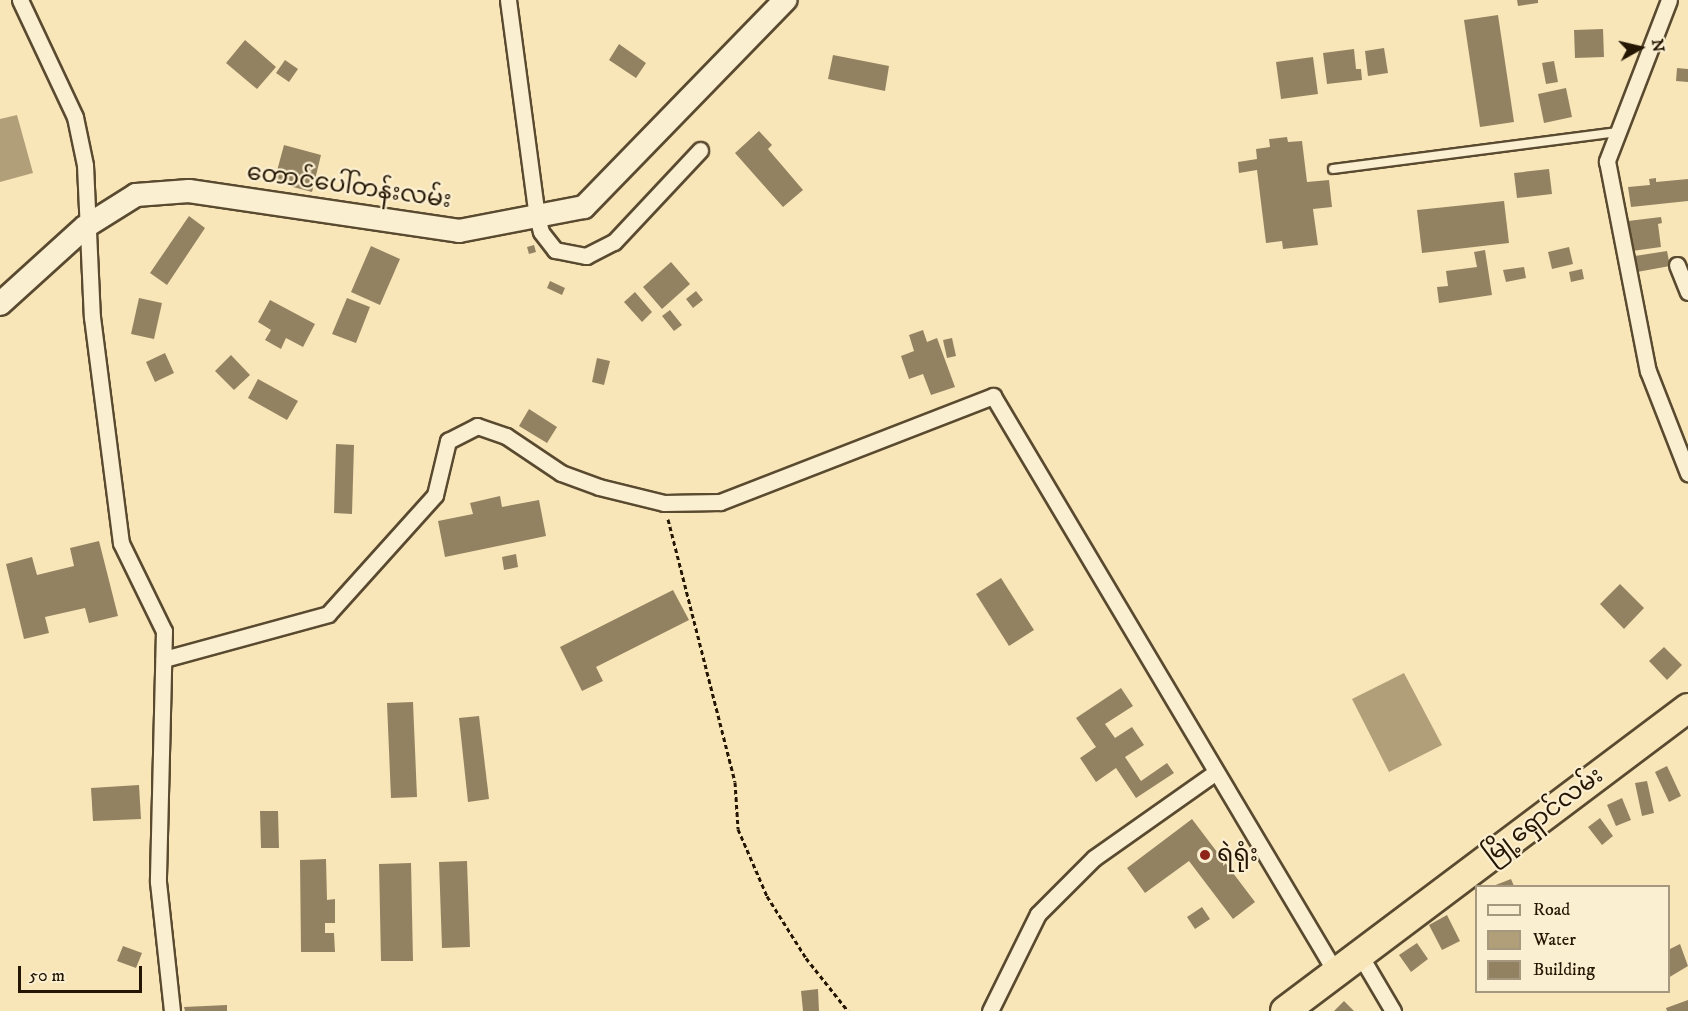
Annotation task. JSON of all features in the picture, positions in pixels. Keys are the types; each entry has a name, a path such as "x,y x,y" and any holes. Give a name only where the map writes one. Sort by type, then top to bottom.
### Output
{"highway":[{"name":"မြို့ရှောင်လမ်း","path":"1285,1011 1688,708"}],"street":[{"path":"20,0 75,117 85,165 85,227 92,317 122,543 164,631 158,882 172,1011"},
{"path":"508,0 537,216 541,232 555,250 586,256 614,242 700,150"},
{"name":"တောင်ပေါ်တန်းလမ်း","path":"0,304 85,227 136,195 189,191 459,231 584,207 784,0"},
{"path":"1669,0 1607,161 1646,359 1688,473"},
{"path":"1677,265 1688,291"},
{"path":"164,659 328,614 435,495 448,441 477,426 506,436 561,473 664,503 720,502 993,396 1336,973"},
{"path":"990,1011 1038,914 1094,858 1216,772"},
{"path":"1360,955 1393,1011"}],"lane":[{"path":"1333,169 1618,132"}],"path":[{"path":"664,503 735,782 738,829 767,896 806,958 848,1011"}],"water":[{"path":"17,115 33,173 0,182 0,119"},
{"path":"1404,673 1442,745 1389,772 1352,699"}],"building":[{"path":"1517,0 1538,0 1538,3 1518,6"},
{"path":"1498,15 1514,122 1480,127 1464,20"},
{"path":"1603,29 1604,57 1575,58 1574,30"},
{"path":"245,40 276,67 257,89 226,63"},
{"path":"619,44 646,63 636,78 609,60"},
{"path":"1384,48 1388,73 1368,76 1365,51"},
{"path":"1354,49 1356,69 1361,69 1362,80 1327,84 1323,53"},
{"path":"833,55 889,66 885,91 828,79"},
{"path":"1313,57 1318,94 1281,99 1276,62"},
{"path":"285,60 298,69 289,82 276,73"},
{"path":"1554,61 1558,82 1546,84 1542,63"},
{"path":"1677,68 1688,69 1688,82 1676,81"},
{"path":"1566,88 1572,117 1544,123 1538,94"},
{"path":"759,131 772,145 768,149 803,190 783,207 735,153"},
{"path":"1287,137 1288,142 1302,141 1307,182 1329,180 1332,207 1313,209 1318,245 1283,249 1282,241 1266,243 1257,170 1239,173 1238,162 1257,159 1256,149 1270,147 1269,139"},
{"path":"284,145 321,155 312,192 274,182"},
{"path":"1549,169 1552,194 1517,198 1514,173"},
{"path":"1656,178 1656,182 1688,179 1688,201 1631,207 1628,187 1650,185 1649,179"},
{"path":"1504,201 1509,243 1422,253 1417,210"},
{"path":"189,216 205,228 167,285 150,273"},
{"path":"1661,217 1662,223 1658,224 1661,247 1632,251 1628,221"},
{"path":"534,245 536,252 529,254 527,247"},
{"path":"371,246 400,259 380,305 351,292"},
{"path":"1569,247 1573,264 1552,269 1548,252"},
{"path":"1485,250 1492,295 1439,303 1437,287 1448,286 1446,271 1477,267 1474,252"},
{"path":"1667,251 1670,266 1637,272 1635,256"},
{"path":"671,262 690,284 662,309 643,287"},
{"path":"1524,267 1526,278 1506,282 1503,270"},
{"path":"1582,269 1584,279 1571,282 1569,272"},
{"path":"550,281 565,288 562,295 547,288"},
{"path":"696,291 703,300 693,308 686,299"},
{"path":"635,292 652,312 642,322 624,302"},
{"path":"139,298 162,303 154,339 131,334"},
{"path":"347,298 370,307 356,343 332,334"},
{"path":"270,300 315,324 303,347 286,338 281,349 265,340 271,330 258,322"},
{"path":"670,310 682,325 674,331 662,316"},
{"path":"923,330 927,342 937,338 955,387 931,395 923,374 909,379 901,356 914,351 909,335"},
{"path":"952,338 956,356 947,358 943,340"},
{"path":"165,353 174,373 155,382 146,362"},
{"path":"231,355 250,375 234,390 215,371"},
{"path":"597,358 610,361 604,385 592,382"},
{"path":"258,379 298,401 287,420 248,398"},
{"path":"529,409 557,427 547,443 519,426"},
{"path":"336,444 354,445 352,514 334,513"},
{"path":"500,496 502,507 539,500 546,536 445,557 438,521 473,514 470,503"},
{"path":"99,541 118,616 89,623 85,608 45,617 49,633 24,639 6,564 32,557 37,575 74,566 70,548"},
{"path":"516,554 518,567 504,570 502,557"},
{"path":"1001,578 1034,630 1009,646 976,594"},
{"path":"1620,584 1644,608 1624,629 1600,604"},
{"path":"673,590 689,620 596,667 603,681 582,691 560,647"},
{"path":"1664,647 1682,665 1667,680 1649,661"},
{"path":"1121,688 1133,706 1105,724 1115,738 1132,727 1144,745 1125,757 1141,781 1167,763 1174,773 1136,798 1116,768 1096,782 1080,758 1096,747 1076,718"},
{"path":"413,702 417,797 391,798 387,703"},
{"path":"479,716 489,799 468,802 459,718"},
{"path":"1667,766 1681,796 1669,802 1655,772"},
{"path":"1647,781 1654,813 1642,816 1635,783"},
{"path":"139,785 141,819 93,821 91,788"},
{"path":"1622,798 1631,820 1616,826 1607,805"},
{"path":"260,811 278,811 279,848 261,848"},
{"path":"1600,818 1613,836 1602,845 1588,827"},
{"path":"1192,819 1255,902 1233,919 1189,861 1145,893 1127,868"},
{"path":"326,859 327,900 335,899 335,923 325,923 325,933 334,933 335,952 301,952 300,860"},
{"path":"467,861 470,947 442,948 439,862"},
{"path":"411,863 413,961 381,961 379,864"},
{"path":"1511,879 1514,885 1496,885"},
{"path":"1202,907 1210,919 1195,929 1187,917"},
{"path":"1447,915 1460,941 1442,950 1429,925"},
{"path":"1417,943 1428,959 1411,972 1399,955"},
{"path":"1680,944 1688,966 1670,977 1670,949"},
{"path":"123,946 142,953 136,968 117,961"},
{"path":"818,989 819,1011 803,1011 801,991"},
{"path":"1688,1000 1688,1011 1667,1011 1666,1008"},
{"path":"1344,1001 1354,1011 1334,1011"},
{"path":"227,1005 227,1011 185,1011 184,1007"}],"place":[{"name":"ရဲရုံး","path":"1205,855"}]}
